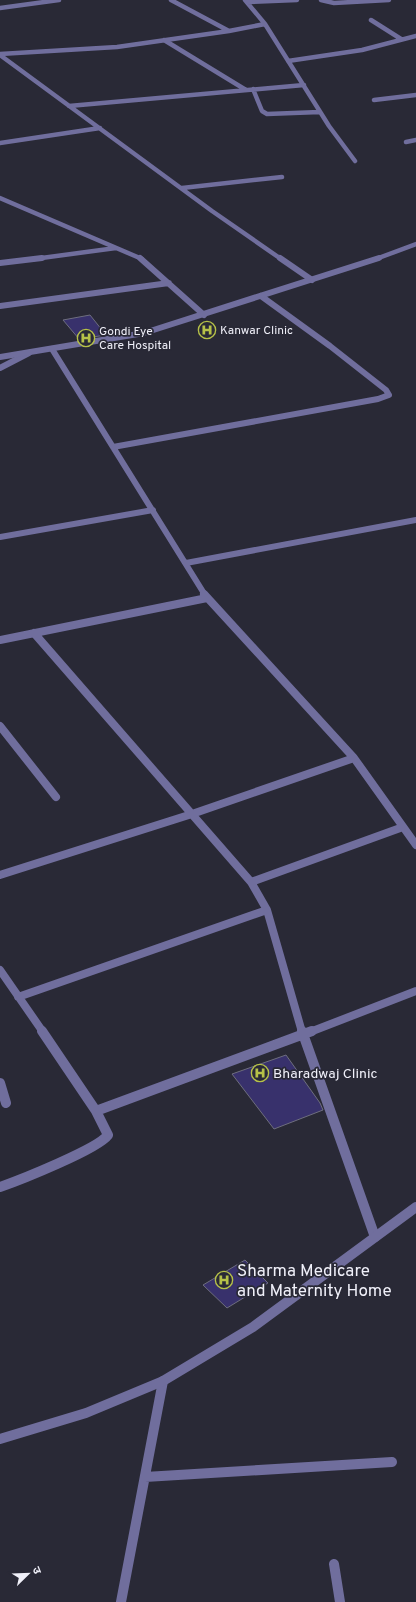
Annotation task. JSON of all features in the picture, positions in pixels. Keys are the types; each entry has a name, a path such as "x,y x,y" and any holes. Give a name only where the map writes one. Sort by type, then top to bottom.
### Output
{"street":[{"path":"0,8 59,0"},
{"path":"171,0 229,31"},
{"path":"246,1 297,0"},
{"path":"321,0 334,3 389,0"},
{"path":"246,1 265,24 320,112 355,161"},
{"path":"371,20 401,39"},
{"path":"0,55 117,47 229,31 265,24"},
{"path":"288,61 362,50 416,36"},
{"path":"164,40 246,90"},
{"path":"0,55 212,211 312,280"},
{"path":"69,106 304,85"},
{"path":"253,89 262,111 267,114 320,112"},
{"path":"374,100 416,95"},
{"path":"0,143 100,128"},
{"path":"406,142 416,140"},
{"path":"182,188 282,177"},
{"path":"0,198 141,258 204,314"},
{"path":"0,205 12,204"},
{"path":"0,357 144,333 312,280 416,244"},
{"path":"0,263 117,248"},
{"path":"0,306 169,283"},
{"path":"113,447 378,399 389,395 386,390 330,346 261,296"},
{"path":"52,349 207,598 354,758 416,845"},
{"path":"0,368 29,353"},
{"path":"0,537 153,510"},
{"path":"186,563 416,520"},
{"path":"0,640 207,598"},
{"path":"34,633 251,882 267,910 303,1035 375,1237"},
{"path":"0,726 56,797"},
{"path":"0,875 192,814 354,758"},
{"path":"251,882 404,827"},
{"path":"18,996 267,910"},
{"path":"0,970 96,1111 108,1135 97,1144 27,1177 0,1187"},
{"path":"96,1111 303,1035 416,991"},
{"path":"0,1083 6,1104"},
{"path":"0,1439 86,1413 163,1381 253,1327 416,1207"},
{"path":"121,1602 163,1381"},
{"path":"145,1477 392,1462"},
{"path":"334,1564 340,1602"}],"building":[{"path":"90,315 106,335 79,339 63,320"},
{"path":"286,1055 320,1103 323,1110 274,1129 232,1074"},
{"path":"245,1260 268,1283 227,1308 203,1285"}],"place":[{"name":"Kanwar Clinic","path":"207,330"},
{"name":"Gondi Eye Care Hospital","path":"86,338"},
{"name":"Bharadwaj Clinic","path":"260,1073"},
{"name":"Sharma Medicare and Maternity Home","path":"224,1280"}]}
